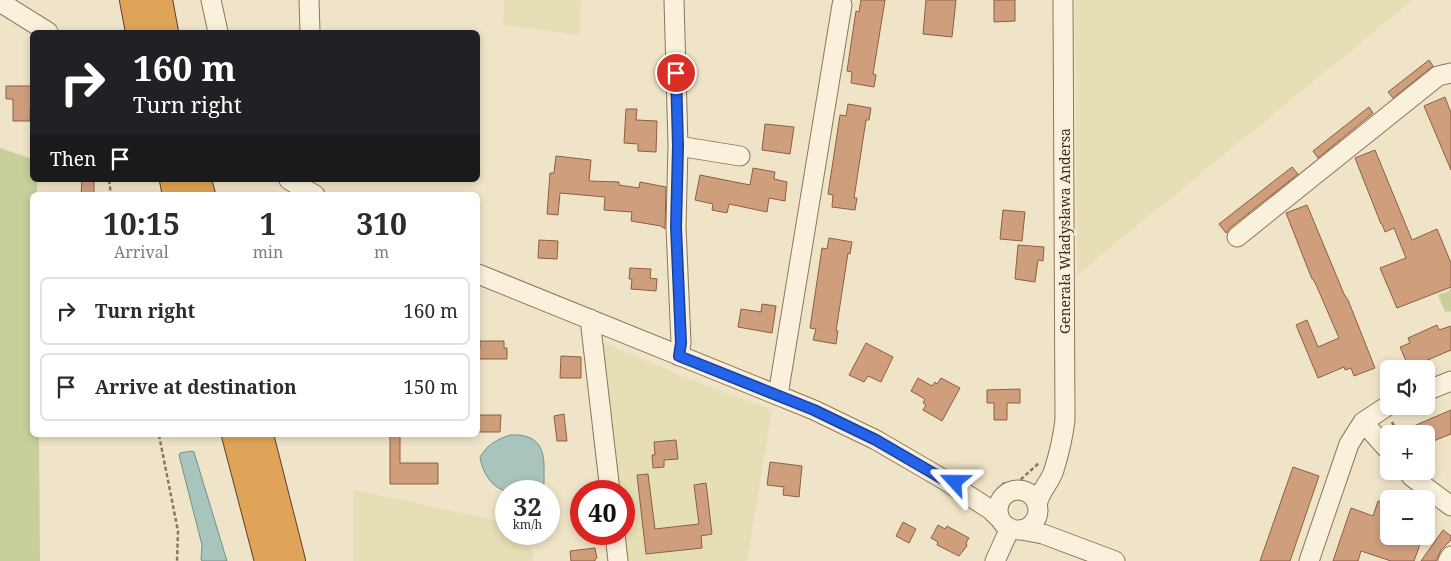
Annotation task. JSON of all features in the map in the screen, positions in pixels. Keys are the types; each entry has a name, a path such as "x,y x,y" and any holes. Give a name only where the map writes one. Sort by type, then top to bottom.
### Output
{"highway":[{"path":"134,0 140,30"},
{"path":"158,0 164,30"},
{"path":"178,182 194,191"},
{"path":"237,437 269,561"},
{"path":"260,437 291,561"}],"street":[{"path":"211,0 218,30"},
{"path":"310,0 310,30"},
{"path":"674,0 678,146 676,227 681,343 679,356"},
{"name":"Generała Władysława Andersa","path":"1037,509 1040,495 1054,471 1055,460 1063,438 1066,420 1064,0"},
{"path":"0,2 45,30"},
{"path":"778,395 842,5"},
{"path":"1237,237 1438,76 1451,73"},
{"path":"678,146 740,156"},
{"path":"293,182 312,191"},
{"path":"480,275 814,410 876,440 943,479 991,510 1010,526 1042,534 1115,561"},
{"path":"590,319 609,480"},
{"path":"1435,387 1451,381"},
{"path":"1309,561 1349,444 1363,422 1380,415"},
{"path":"1363,422 1380,441"},
{"path":"1010,526 998,505 1046,465 1055,460"},
{"path":"943,479 966,486 1030,494 1042,517 1067,534 1087,552"},
{"path":"1416,480 1451,506"},
{"path":"1010,526 1032,524 1037,509"},
{"path":"994,561 1010,526"},
{"path":"616,545 618,561"},
{"path":"1448,561 1451,556"}],"path":[{"path":"159,437 178,531 177,561"}],"shaded area":[{"path":"504,0 581,0 580,35 503,25"},
{"path":"1075,0 1413,0 1077,275"},
{"path":"603,342 684,377 772,410 747,561 626,561 625,545 635,545 635,480 618,480"},
{"path":"353,490 495,520 495,545 531,545 533,561 353,561"}],"green space":[{"path":"0,148 30,158 30,182 37,182 37,192 30,192 30,437 39,437 40,561 0,561"},
{"path":"1451,288 1451,312 1445,312 1438,295 1449,291"}],"water":[{"path":"510,435 519,435 533,439 538,443 543,455 544,480 495,480 495,486 485,473 480,457 493,443"},
{"path":"194,452 227,561 202,561 201,559 202,545 179,455 180,453"}],"building":[{"path":"861,0 885,0 873,74 876,75 874,87 851,83 852,72 847,71 856,11 859,12"},
{"path":"926,0 956,0 952,37 923,34"},
{"path":"994,0 1015,0 1015,21 994,22"},
{"path":"1429,60 1433,66 1393,98 1388,92"},
{"path":"6,86 30,86 30,121 13,121 13,99 6,99"},
{"path":"1445,97 1451,113 1451,170 1424,106"},
{"path":"848,104 871,108 869,120 866,120 854,198 857,198 855,210 832,207 833,195 828,194 840,115 846,116"},
{"path":"1369,107 1373,113 1318,158 1313,151"},
{"path":"626,109 637,109 636,120 657,121 656,152 638,151 638,144 624,143"},
{"path":"765,124 794,127 790,154 762,150"},
{"path":"1375,150 1412,240 1437,229 1451,263 1451,287 1397,308 1380,268 1406,258 1394,228 1385,232 1355,158"},
{"path":"556,156 591,160 589,181 619,182 619,185 639,188 640,182 666,187 665,229 661,226 631,221 632,212 604,210 605,197 560,193 558,215 547,214 550,173 554,173"},
{"path":"1292,167 1298,174 1226,233 1219,224"},
{"path":"753,168 775,172 774,179 787,182 785,201 769,198 767,212 729,204 727,213 712,210 713,204 695,200 700,175 750,185"},
{"path":"82,182 94,182 94,192 81,192"},
{"path":"1307,205 1375,368 1354,376 1351,368 1345,370 1344,367 1318,378 1296,325 1307,320 1318,347 1339,338 1312,279 1286,213"},
{"path":"1003,210 1025,212 1022,241 1000,239"},
{"path":"829,238 852,242 850,254 848,253 836,331 838,331 836,344 813,340 816,329 810,328 822,248 827,249"},
{"path":"539,240 558,241 557,259 538,258"},
{"path":"1018,245 1044,247 1043,261 1038,260 1035,282 1015,279"},
{"path":"630,268 651,269 650,278 657,279 656,291 631,289 632,279 629,279"},
{"path":"762,304 776,306 772,333 738,327 741,309 761,312"},
{"path":"1437,325 1439,330 1451,326 1451,350 1428,360 1406,360 1400,347 1410,343 1408,338"},
{"path":"480,341 504,341 504,348 507,348 507,359 480,359"},
{"path":"866,343 893,357 881,382 868,376 864,382 849,375"},
{"path":"561,356 581,357 581,378 560,378"},
{"path":"918,378 932,386 935,382 937,384 941,378 960,388 942,421 923,410 926,405 923,403 925,399 911,391"},
{"path":"1020,389 1020,403 1007,403 1007,420 994,420 994,403 987,403 987,390"},
{"path":"1451,410 1451,434 1435,440 1435,425 1416,425"},
{"path":"564,414 567,441 557,441 554,416"},
{"path":"480,415 501,415 500,432 480,432"},
{"path":"390,437 400,437 400,463 438,463 438,484 390,484"},
{"path":"676,440 678,459 664,460 664,467 653,468 654,442"},
{"path":"770,462 802,466 799,497 783,495 784,487 767,485"},
{"path":"1293,467 1319,476 1290,561 1260,561"},
{"path":"648,474 655,529 699,524 694,485 706,483 712,534 701,536 702,548 646,554 637,475"},
{"path":"1378,501 1380,502 1380,545 1420,545 1414,561 1391,561 1361,551 1358,561 1333,561 1351,508 1373,516"},
{"path":"903,522 916,529 909,543 896,536"},
{"path":"938,525 945,529 947,526 969,538 966,543 967,546 959,556 937,545 938,542 931,538"},
{"path":"1443,530 1451,536 1451,540 1441,550 1436,561 1421,561 1432,545 1435,545 1435,541"},
{"path":"595,548 597,558 595,561 571,561 570,551"}],"route":[{"path":"676,73 678,146 676,227 681,343 679,356 814,410 876,440 943,479 955,482"}]}
